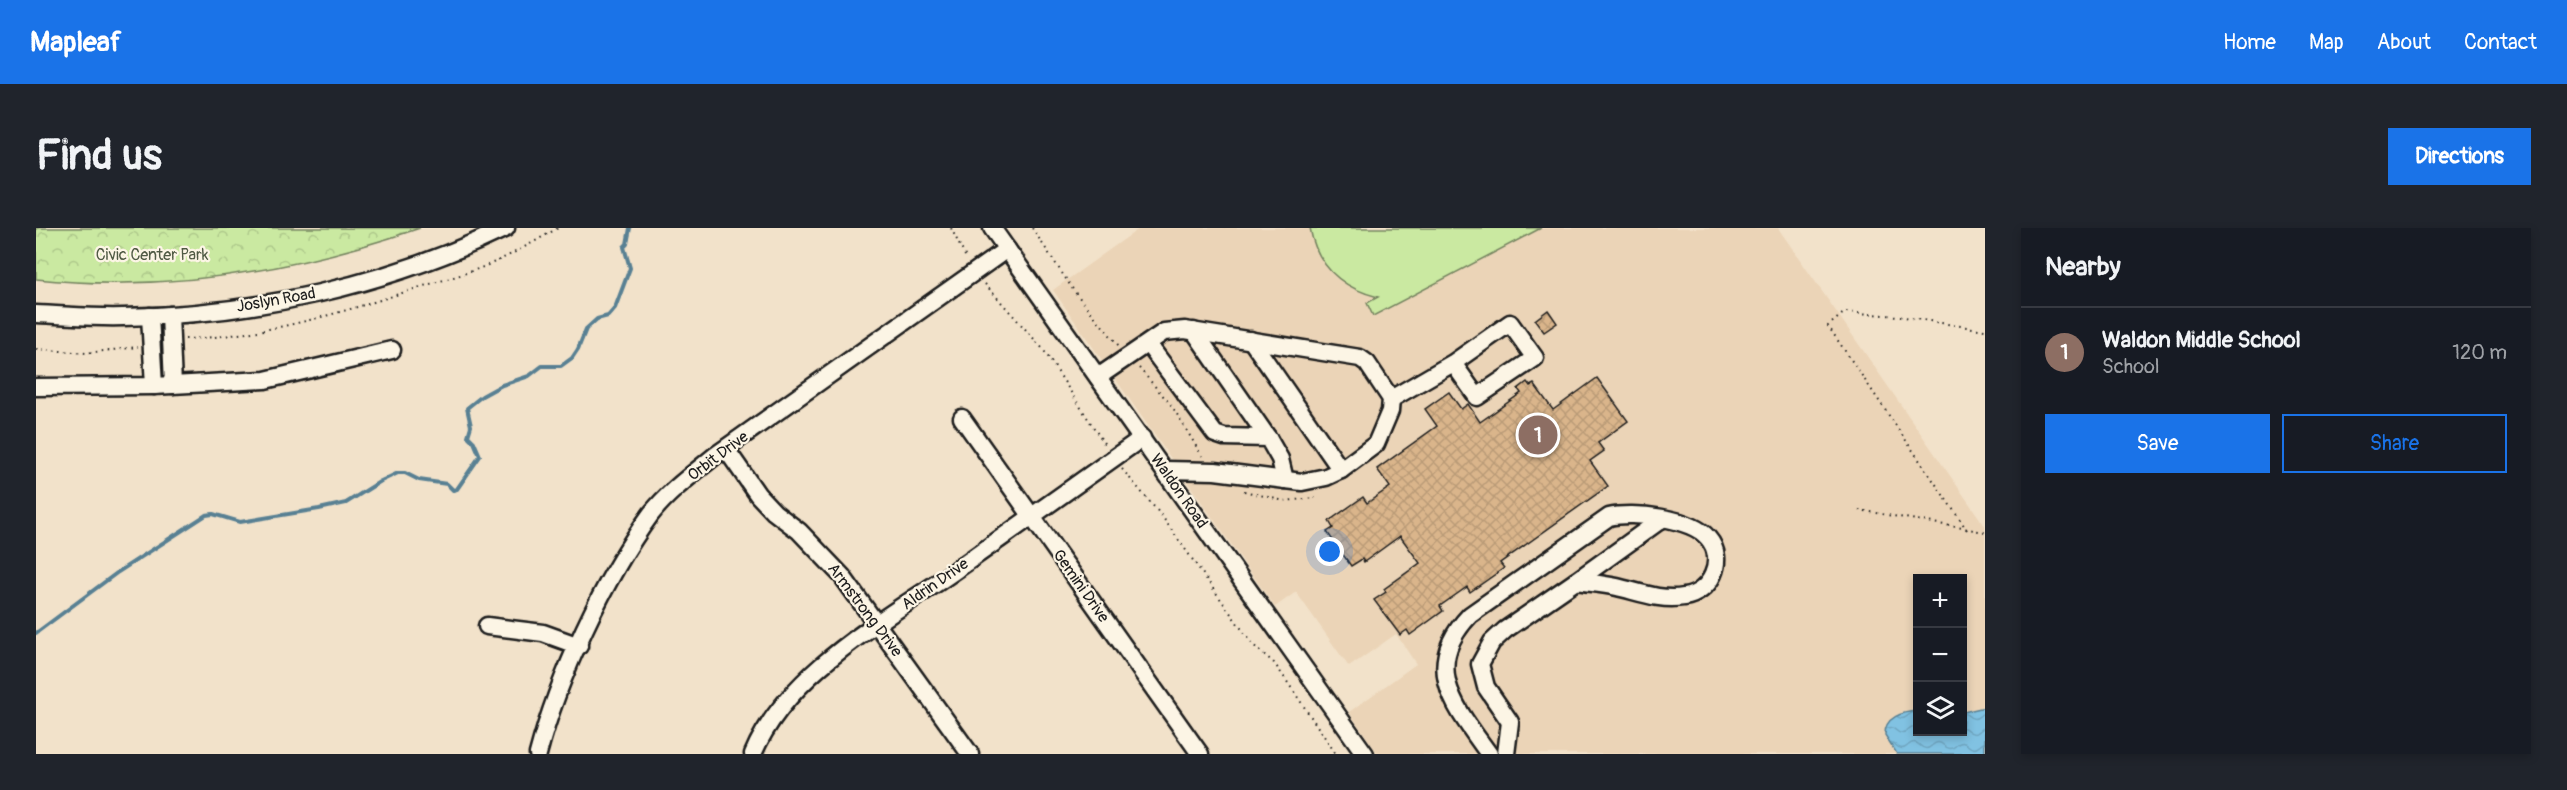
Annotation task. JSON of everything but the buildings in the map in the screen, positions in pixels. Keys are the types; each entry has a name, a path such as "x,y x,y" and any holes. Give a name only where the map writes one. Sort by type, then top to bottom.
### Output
{"street":[{"name":"Joslyn Road","path":"36,314 120,317 170,315 299,297 382,276 464,248 506,228"},
{"name":"Waldon Road","path":"992,228 1365,754"},
{"name":"Orbit Drive","path":"538,754 547,720 606,587 652,513 688,478 726,449 1007,249"},
{"path":"170,315 173,385"},
{"path":"150,316 154,386"},
{"path":"1391,399 1453,363 1510,322 1535,358 1477,397 1453,363"},
{"path":"1098,377 1164,332 1175,329 1360,358 1367,363 1391,399 1390,411 1376,444 1341,470 1317,480 1285,480 1215,471 1164,470"},
{"path":"1194,331 1268,438 1280,459 1285,480"},
{"path":"1251,340 1341,470"},
{"path":"1148,344 1215,434 1224,437 1268,438"},
{"path":"36,387 154,386 265,380 392,350"},
{"name":"Gemini Drive","path":"962,418 1200,754"},
{"name":"Aldrin Drive","path":"753,754 761,735 783,703 811,674 878,624 1142,438"},
{"name":"Armstrong Drive","path":"726,449 758,495 774,512 799,531 842,576 970,754"},
{"path":"1489,754 1460,715 1449,695 1446,678 1447,659 1452,640 1470,615 1609,517 1622,513 1683,523 1708,538 1714,548 1714,572 1708,585 1700,592 1687,597 1656,597 1616,587 1576,581"},
{"path":"1506,754 1509,722 1486,687 1480,664 1483,654 1505,630 1662,519"},
{"path":"487,626 543,633 579,646"}],"path":[{"path":"951,228 974,272 1043,349 1114,458 1161,515 1253,645 1279,670 1336,754"},
{"path":"1032,228 1074,291 1128,357"},
{"path":"1967,530 1828,326 1845,312 1899,316 1985,330"},
{"path":"1859,510 1985,532"}],"shaded area":[{"path":"1140,228 1778,228 1985,526 1985,754 1378,754 1349,712 1416,664 1396,634 1349,667 1296,592 1275,607 1053,290"}],"green space":[{"name":"Civic Center Park","path":"36,228 420,228 326,256 231,275 134,283 85,283 36,279"},
{"path":"1310,228 1541,228 1373,316 1367,303 1378,297 1353,288 1333,273 1319,254"}],"water":[{"path":"1985,707 1985,754 1897,754 1885,735 1891,720 1900,714 1913,712 1913,736 1967,736 1967,711"}],"waterway":[{"path":"36,633 118,572 206,515 213,514 240,522 319,509 346,503 398,473 405,473 419,480 447,484 453,490 457,489 480,456 474,442 468,436 471,426 467,408 502,385 529,376 542,366 561,366 572,358 586,329 597,319 608,316 615,308 630,268 624,247 627,244 630,228"}],"place":[{"name":"Waldon Middle School","path":"1538,435"}]}
